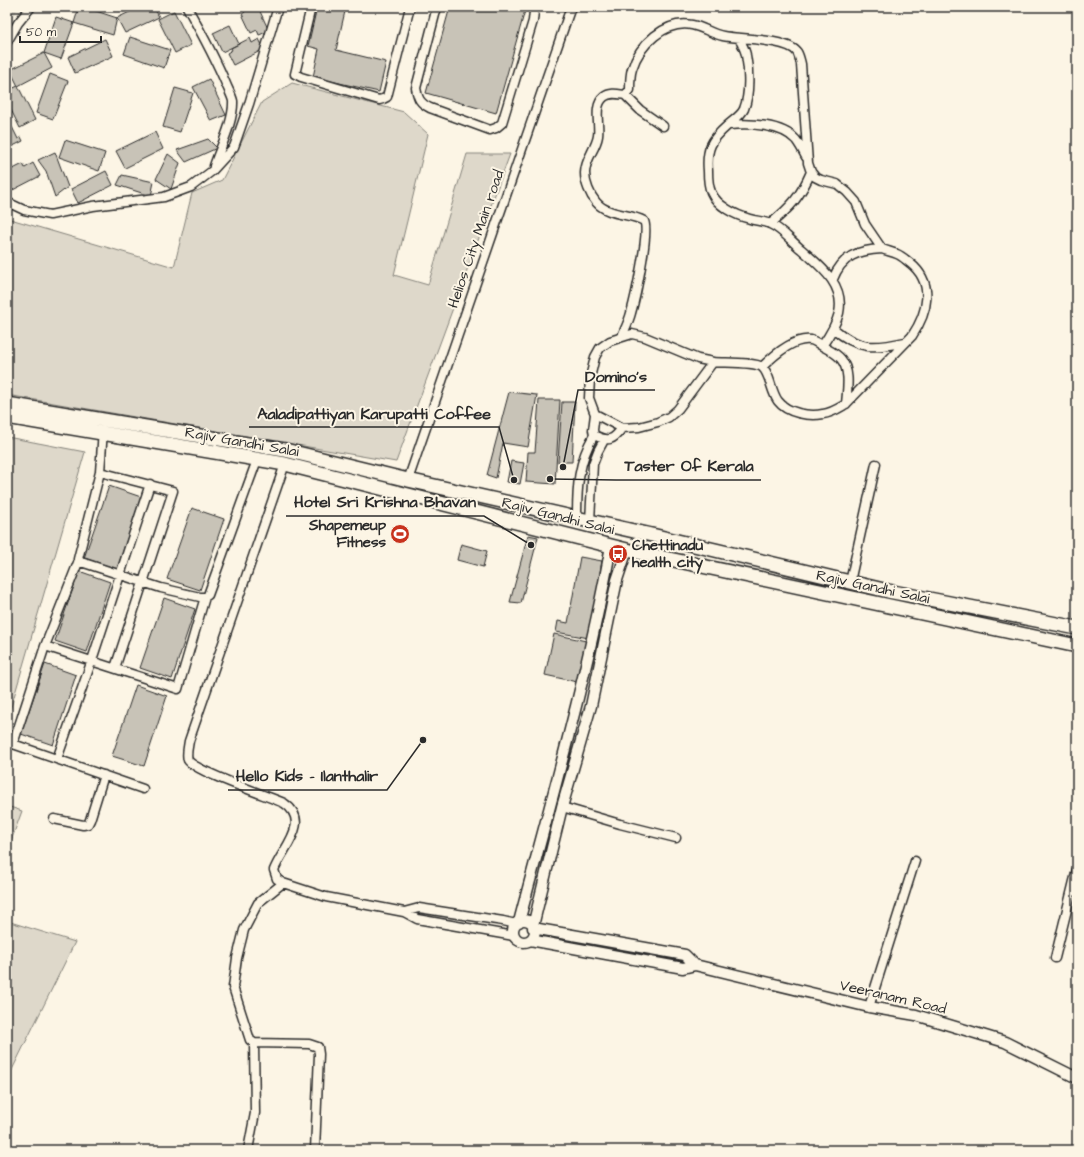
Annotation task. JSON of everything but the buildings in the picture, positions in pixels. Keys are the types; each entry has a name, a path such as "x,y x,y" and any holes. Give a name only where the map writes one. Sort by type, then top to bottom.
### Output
{"main road":[{"name":"Rajiv Gandhi Salai","path":"7,404 285,450 408,480 897,593 1077,628"},
{"name":"Rajiv Gandhi Salai","path":"7,417 285,464 627,550 1077,646"}],"street":[{"path":"7,42 18,23 31,7"},
{"path":"187,7 220,68 233,100 232,112 212,171"},
{"path":"7,202 24,210 50,215 93,206 164,197 191,187 212,171 234,147 249,104 278,7"},
{"path":"312,7 295,74 300,77 379,100 384,100 387,97 410,7"},
{"path":"436,7 416,88 418,98 422,104 430,108 490,130 496,128 502,123 533,21 533,7"},
{"name":"Helios City Main road","path":"408,480 571,7"},
{"path":"625,95 630,90 632,70 644,47 655,36 667,29 680,25 690,25 722,36 774,42 791,46 797,52 801,64 808,163"},
{"path":"739,38 746,53 749,76 746,100 744,110 716,136 708,153 708,179 711,192 719,203 738,215 770,224 779,230 814,260 833,279 838,292 839,313 833,328 822,346"},
{"path":"622,336 631,314 642,262 645,224 639,218 610,211 597,203 590,194 584,174 598,137 598,106 604,97 612,94 625,95 640,110 663,126"},
{"path":"728,125 754,124 770,127 786,132 796,140 803,150 811,172 821,180 837,184 856,202 865,224 882,249"},
{"path":"770,224 788,210 804,189 811,172"},
{"path":"576,518 578,486 582,459 586,448 594,435 593,430 595,414 590,398 589,388 592,368 595,357 605,344 622,336 632,334 645,337 698,359 762,367 766,371 778,401 786,408 799,414 823,414 836,410 846,404 912,336 920,324 926,306 927,290 924,281 916,268 899,254 882,249 862,251 847,258 837,269 833,279"},
{"path":"833,328 850,341 868,346 886,346 905,342"},
{"path":"762,367 776,353 794,343 811,340 835,354 844,364 847,386 846,404"},
{"path":"595,414 622,428 639,427 669,417 678,409 713,362"},
{"path":"102,419 103,433 100,472 78,556 79,560 45,646 13,744 143,789"},
{"path":"590,521 593,464 604,440 617,435 622,428"},
{"path":"594,435 604,440"},
{"path":"45,646 178,689 205,597 208,594 257,460"},
{"path":"285,464 188,742 187,756 189,761 205,771 284,803 291,808 296,818 296,825 293,834 274,870 277,879 283,883 326,897 404,912 417,919 514,936"},
{"path":"850,582 876,464"},
{"path":"100,472 173,491 142,581 115,668"},
{"path":"57,759 92,660 150,484"},
{"path":"611,546 580,693 518,923 513,930 514,936 517,940 522,942 530,940 683,968 695,965"},
{"path":"530,940 534,934 533,927 562,806 593,696 617,580 627,550"},
{"path":"79,560 81,562 160,588 205,597"},
{"path":"580,693 593,696"},
{"path":"54,819 83,825 88,824 104,775"},
{"path":"555,784 568,787"},
{"path":"562,806 620,824 676,838"},
{"path":"869,1007 915,861"},
{"path":"1055,958 1077,869"},
{"path":"283,883 258,903 244,930 237,958 234,987 247,1034 250,1040 254,1043 310,1044 318,1047 320,1054 315,1150"},
{"path":"404,912 418,908 518,923 527,921 533,927 685,955 695,965"},
{"path":"500,933 503,920"},
{"name":"Veeranam Road","path":"695,965 869,1007 916,1016 1005,1042 1077,1078"},
{"path":"248,1150 256,1113 254,1043"}],"shaded area":[{"path":"7,7 18,7 7,32"},
{"path":"292,83 404,112 428,134 394,275 428,285 467,154 510,154 396,462 7,395 7,218 174,267 192,193 222,180 262,102"},
{"path":"7,437 85,452 7,721"},
{"path":"7,806 22,811 7,852"},
{"path":"7,921 75,942 7,1080"}],"place":[{"name":"Domino's","path":"563,467"},
{"name":"Taster Of Kerala","path":"550,479"},
{"name":"Aaladipattiyan Karupatti Coffee","path":"514,480"},
{"name":"Shapemeup Fitness","path":"400,534"},
{"name":"Hotel Sri Krishna Bhavan","path":"531,545"},
{"name":"Chettinadu health city","path":"618,554"},
{"name":"Hello Kids - Ilanthalir","path":"423,740"}]}
